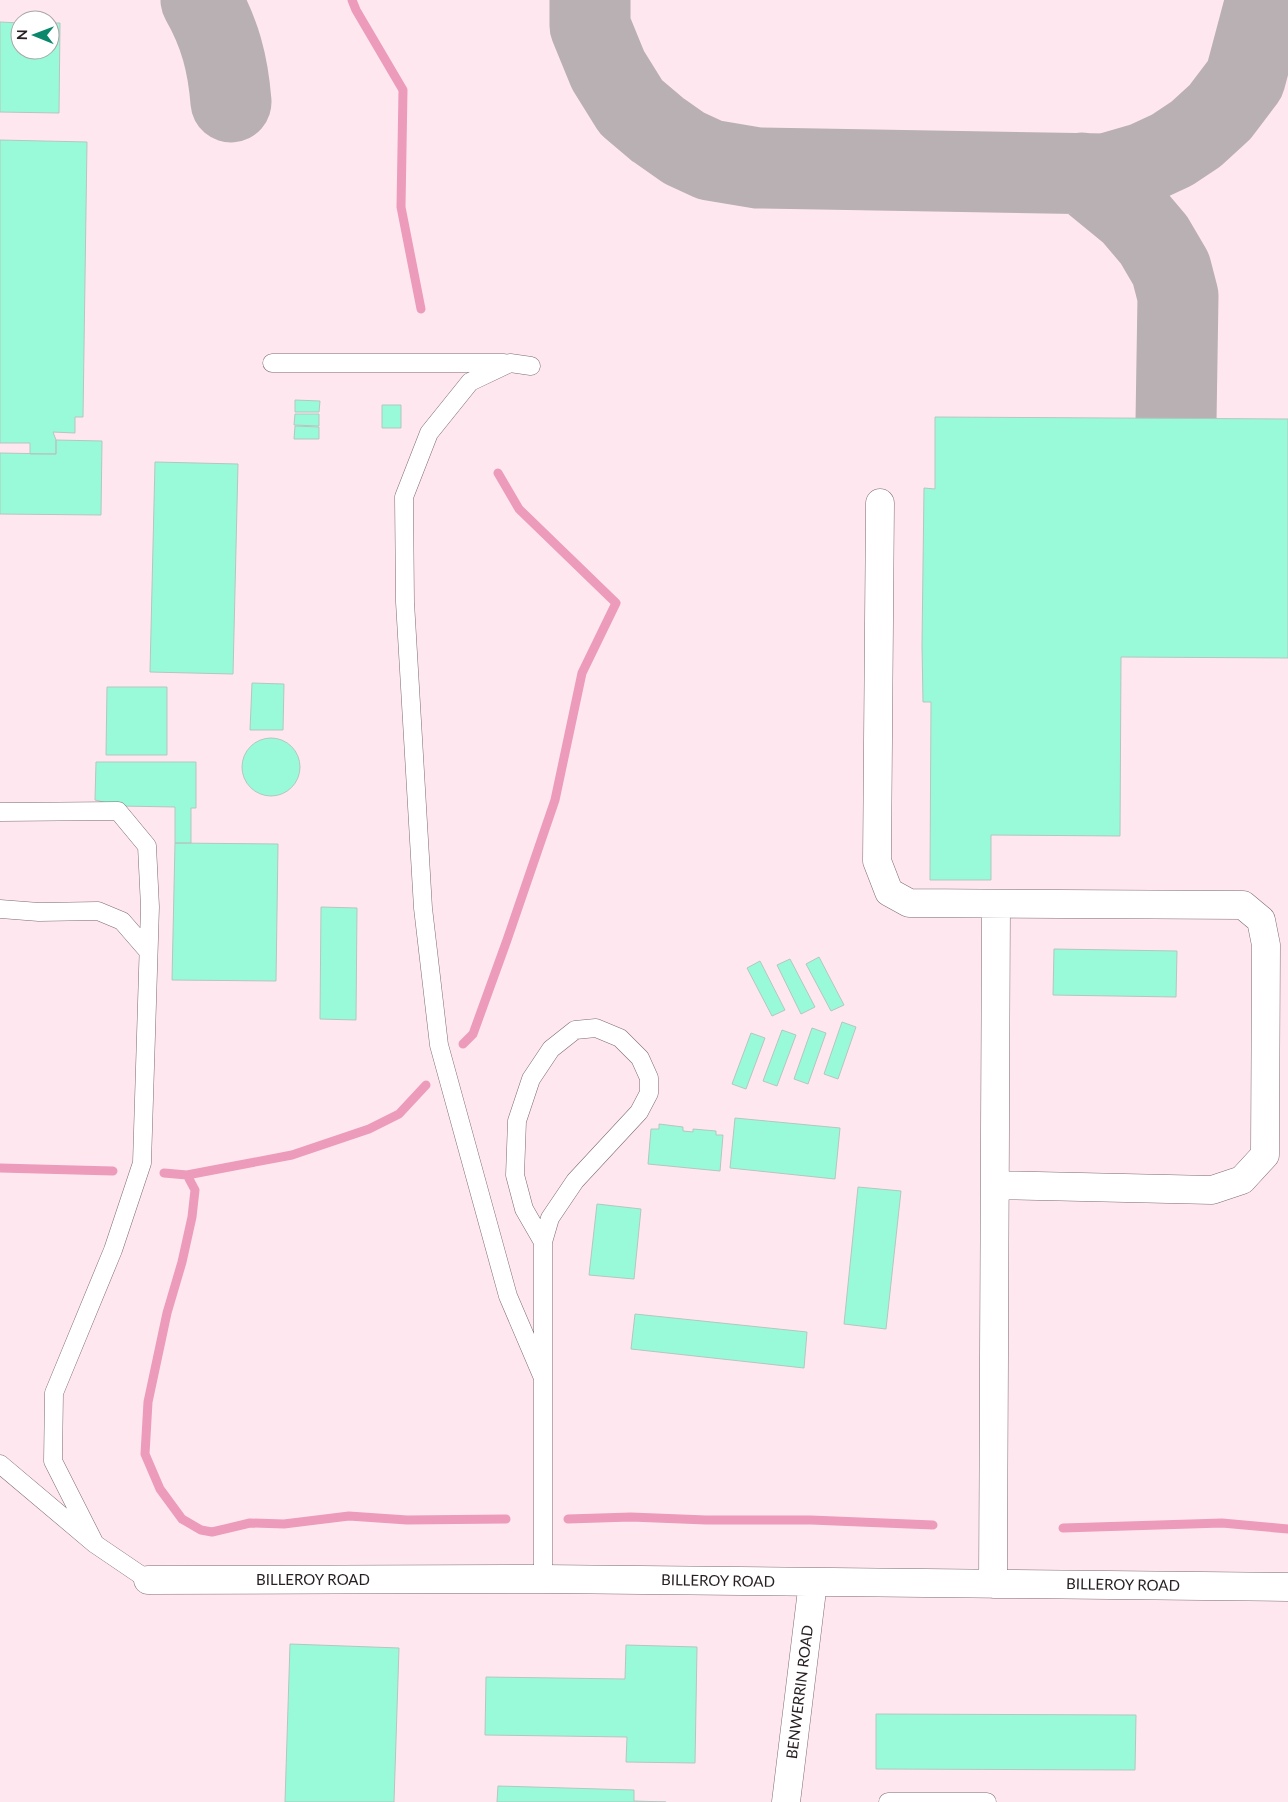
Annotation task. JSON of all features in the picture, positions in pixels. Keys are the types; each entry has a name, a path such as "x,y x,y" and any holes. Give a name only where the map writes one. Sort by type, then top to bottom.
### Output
{"street":[{"path":"880,503 877,861 889,892 909,903 1243,905 1261,920 1266,945 1265,1155 1242,1180 1212,1190 995,1185"},
{"path":"993,1584 996,904"},
{"name":"BILLEROY ROAD","path":"148,1580 543,1579 1288,1587"},
{"name":"BENWERRIN ROAD","path":"786,1802 812,1582"}],"lane":[{"path":"510,363 470,382 429,433 404,497 405,602 423,908 439,1045 508,1296 543,1378"},
{"path":"272,364 510,363 531,366"},
{"path":"0,812 118,811 147,846 150,907 142,1162 113,1250 54,1392 54,1461 94,1544"},
{"path":"0,909 39,912 98,911 122,921 148,951"},
{"path":"543,1242 524,1210 515,1175 517,1121 531,1079 551,1049 575,1030 596,1028 620,1038 640,1058 649,1078 649,1093 639,1112 575,1181 550,1218 543,1242 543,1579"},
{"path":"0,1464 94,1544 148,1580"},
{"path":"888,1802 987,1802"}],"shaded area":[{"path":"0,0 1288,0 1288,1802 0,1802"}],"building":[{"path":"0,22 10,22 10,60 60,60 59,113 0,112"},
{"path":"0,140 87,142 83,417 75,417 75,433 53,432 56,440 56,454 30,454 30,443 0,443"},
{"path":"295,400 320,401 319,412 295,412"},
{"path":"382,405 401,405 401,428 382,428"},
{"path":"295,414 319,414 319,426 294,425"},
{"path":"935,417 1288,419 1288,658 1121,657 1120,836 991,835 991,880 930,880 931,702 923,702 922,645 924,488 935,489"},
{"path":"295,426 319,427 319,439 294,439"},
{"path":"56,440 102,441 101,515 0,514 0,453 56,454"},
{"path":"155,462 238,464 233,674 150,672"},
{"path":"252,683 284,684 283,730 250,730"},
{"path":"107,687 167,687 167,755 106,755"},
{"path":"265,738 277,738 292,746 300,761 300,773 292,788 277,796 265,796 250,788 242,773 242,761 250,746"},
{"path":"96,762 196,762 196,808 191,808 191,843 175,843 175,807 120,806 95,800"},
{"path":"175,843 278,844 276,981 172,980"},
{"path":"321,907 357,908 356,1020 320,1019"},
{"path":"1054,949 1177,951 1176,997 1053,995"},
{"path":"819,957 844,1005 831,1011 806,964"},
{"path":"790,959 815,1007 801,1014 777,965"},
{"path":"760,961 785,1010 772,1016 747,968"},
{"path":"842,1022 856,1027 838,1079 824,1074"},
{"path":"812,1028 826,1033 808,1084 794,1079"},
{"path":"782,1030 796,1035 777,1086 763,1081"},
{"path":"751,1033 765,1038 746,1089 732,1084"},
{"path":"735,1118 840,1128 835,1179 730,1168"},
{"path":"659,1124 683,1127 683,1131 693,1132 693,1129 716,1131 716,1135 723,1135 720,1171 648,1164 651,1129 659,1129"},
{"path":"858,1187 901,1191 886,1329 844,1324"},
{"path":"597,1204 641,1209 634,1279 589,1275"},
{"path":"635,1314 807,1332 804,1368 631,1349"},
{"path":"290,1644 399,1648 394,1802 285,1802"},
{"path":"626,1645 697,1647 695,1763 626,1762 627,1737 485,1735 486,1677 625,1679"},
{"path":"876,1714 1136,1715 1135,1770 876,1769"},
{"path":"498,1786 634,1790 634,1801 666,1802 497,1802"}],"waterway":[{"path":"352,0 403,90 401,207 421,309"},
{"path":"463,1044 473,1034 555,800 582,673 616,603 519,509 498,473"},
{"path":"164,1173 187,1175 292,1155 369,1129 399,1114 426,1085"},
{"path":"0,1168 113,1171"},
{"path":"187,1175 195,1190 192,1217 182,1262 167,1313 148,1402 145,1454 160,1489 182,1519 201,1530 212,1532 250,1523 284,1524 349,1516 407,1520 506,1519"},
{"path":"568,1519 631,1517 706,1520 811,1520 933,1525"},
{"path":"1063,1528 1222,1523 1288,1529"}],"taxiway":[{"path":"201,0 208,12 222,49 228,75 231,102"},
{"path":"590,0 590,26 608,70 631,107 684,148 710,160 758,168 1106,174 1144,163 1172,150 1196,134 1220,112 1245,79 1266,0"},
{"path":"1082,173 1132,214 1154,240 1171,269 1178,296 1176,421"}]}
